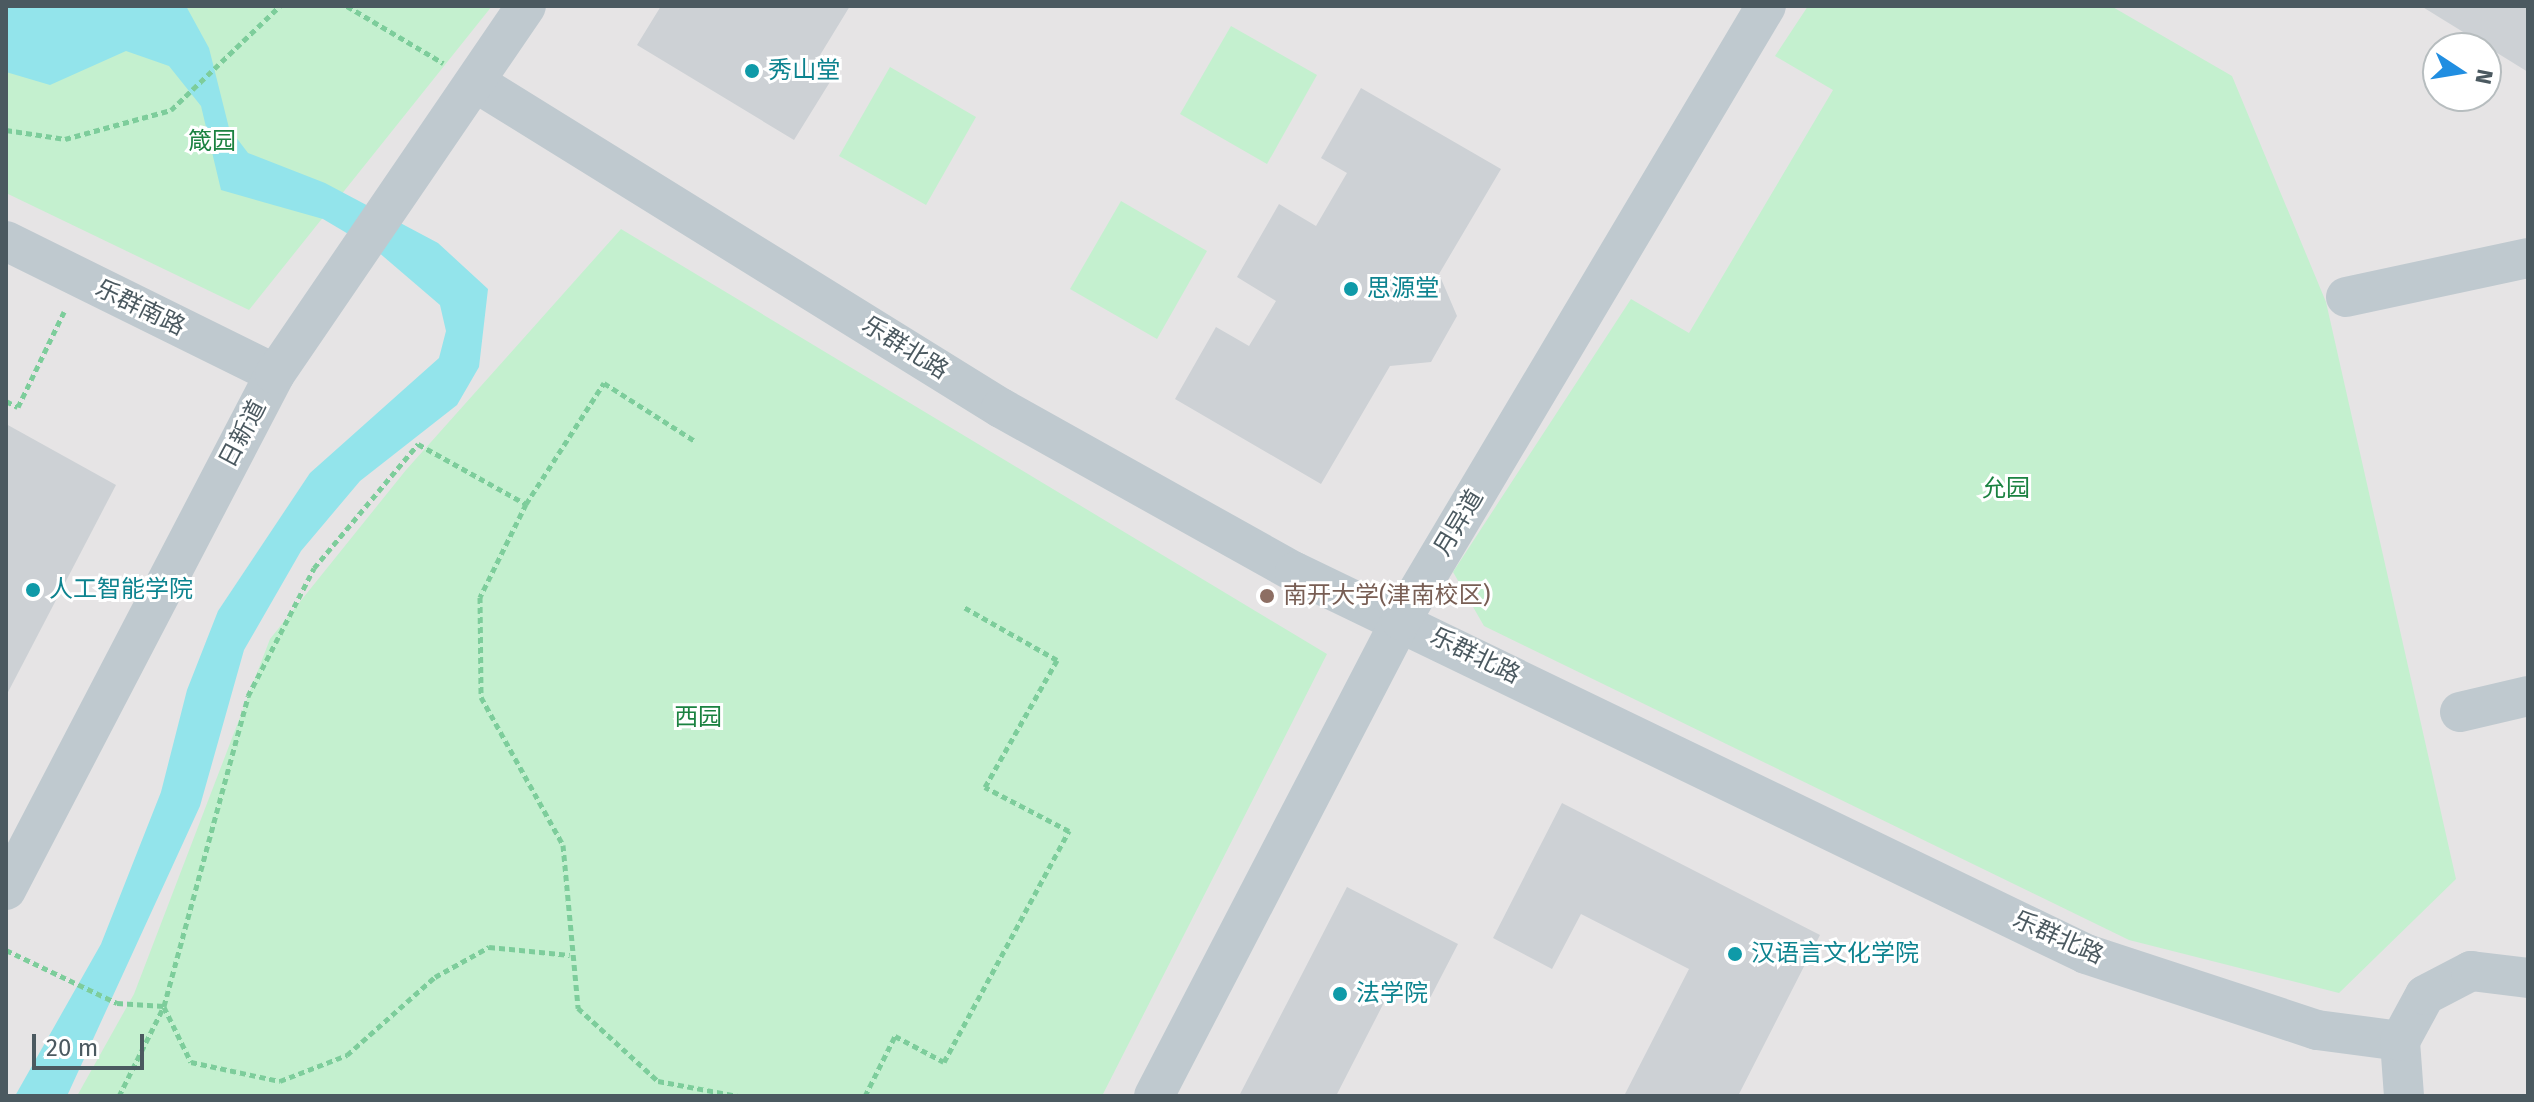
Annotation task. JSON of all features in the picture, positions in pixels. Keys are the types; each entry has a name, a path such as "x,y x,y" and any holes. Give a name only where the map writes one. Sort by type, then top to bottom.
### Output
{"street":[{"name":"日新道","path":"6,890 275,374 353,267 478,84 526,6"},
{"name":"月异道","path":"1154,1096 1401,620 1766,6"},
{"name":"乐群北路","path":"478,84 1001,408 1295,572 1401,620 2086,954 2317,1030 2400,1041"},
{"name":"乐群南路","path":"6,241 275,374"},
{"path":"2346,297 2528,258"},
{"path":"2460,712 2528,696"},
{"path":"2404,1096 2400,1041 2425,995 2446,980 2497,969 2528,978"}],"path":[{"path":"6,130 65,139 171,110 280,6"},
{"path":"347,6 478,84"},
{"path":"6,401 18,407 80,278"},
{"path":"695,441 604,383 526,504 480,597 481,697 563,845 570,955 578,1008 658,1081 738,1096"},
{"path":"119,1096 164,1006 248,696 314,568 418,444 526,504"},
{"path":"865,1096 895,1036 944,1062 1069,831 985,787 1057,660 962,606"},
{"path":"164,1006 191,1062 280,1081 347,1055 435,977 489,947 570,955"},
{"path":"6,950 117,1003 164,1006"}],"shaded area":[{"name":"南开大学(津南校区)","path":"6,6 2528,6 2528,1096 6,1096"}],"green space":[{"name":"箴园","path":"6,6 492,6 249,310 6,193"},
{"name":"允园","path":"1808,6 2111,6 2232,76 2326,302 2456,879 2339,993 2129,940 1484,626 1453,572 1631,299 1689,333 1833,90 1775,56"},
{"path":"1231,26 1317,75 1267,164 1180,114"},
{"path":"890,67 976,117 926,205 839,156"},
{"path":"1121,201 1207,251 1157,339 1070,289"},
{"name":"西园","path":"621,229 1327,654 1102,1096 77,1096 134,994 270,639 406,470"}],"water":[{"path":"6,6 186,6 209,48 229,128 248,153 325,183 438,243 488,289 479,367 457,405 360,481 301,551 244,650 200,806 67,1096 15,1096 101,944 161,792 187,690 218,611 310,473 439,358 446,331 440,305 377,251 323,219 221,190 201,106 169,66 126,51 50,85 6,72"}],"building":[{"name":"秀山堂","path":"661,6 850,6 814,65 833,77 794,140 637,45"},
{"path":"2421,6 2528,6 2528,72 2502,56 2502,32 2463,32"},
{"name":"思源堂","path":"1361,88 1501,169 1439,274 1457,316 1431,362 1390,366 1321,484 1175,399 1216,327 1249,346 1276,301 1237,277 1279,204 1316,226 1347,173 1321,158"},
{"name":"人工智能学院","path":"6,424 116,485 6,696"},
{"name":"汉语言文化学院","path":"1562,803 1820,935 1738,1096 1625,1094 1689,969 1581,914 1552,969 1493,938"},
{"name":"法学院","path":"1347,887 1458,944 1428,1002 1393,985 1336,1096 1239,1096"}],"place":[{"name":"秀山堂","path":"752,71"},
{"name":"思源堂","path":"1351,289"},
{"name":"人工智能学院","path":"33,590"},
{"name":"南开大学(津南校区)","path":"1267,596"},
{"name":"汉语言文化学院","path":"1735,954"},
{"name":"法学院","path":"1340,994"}]}
